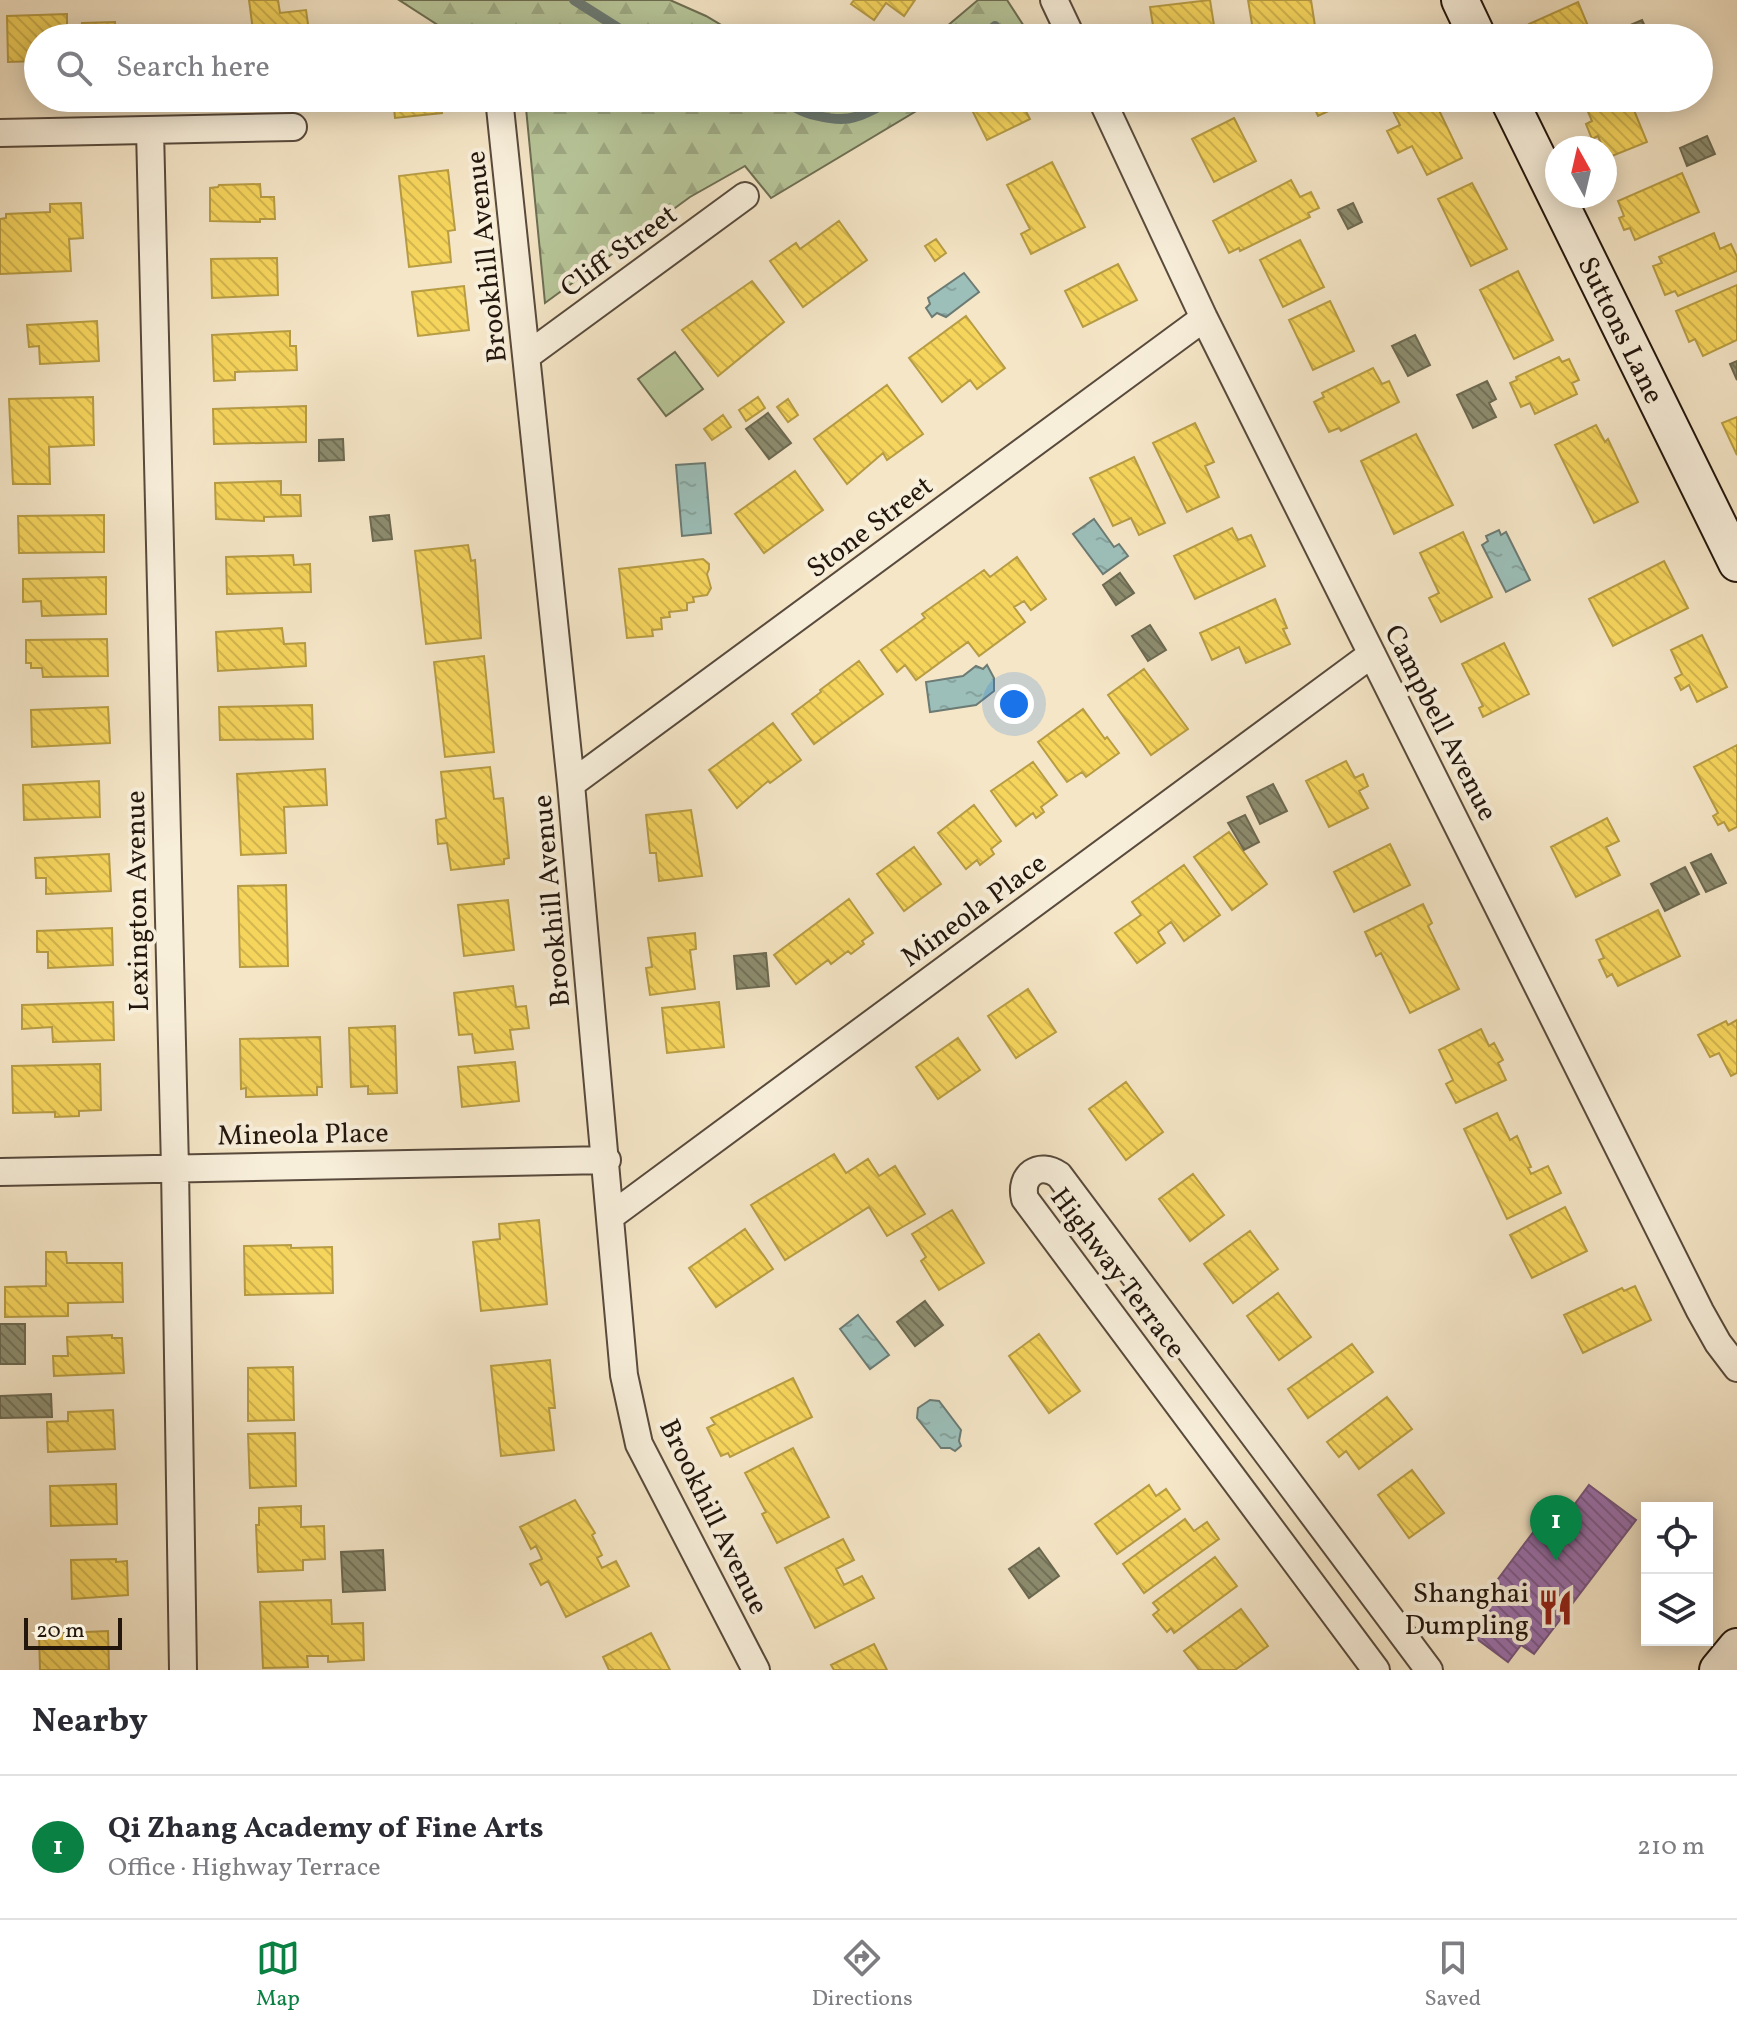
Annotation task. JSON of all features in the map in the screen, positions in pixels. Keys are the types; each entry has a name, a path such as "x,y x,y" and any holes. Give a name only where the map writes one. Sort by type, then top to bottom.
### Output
{"street":[{"path":"1054,0 1065,24"},
{"path":"1460,0 1471,24"},
{"name":"Brookhill Avenue","path":"501,112 571,784 624,1375 639,1444 756,1670"},
{"name":"Campbell Avenue","path":"1108,112 1204,318 1700,1311 1737,1368"},
{"name":"Suttons Lane","path":"1515,112 1737,563"},
{"path":"0,133 293,127"},
{"name":"Lexington Avenue","path":"150,130 175,1168 183,1670"},
{"name":"Cliff Street","path":"528,355 745,196"},
{"name":"Stone Street","path":"571,784 1204,318"},
{"name":"Mineola Place","path":"611,1216 1372,654"},
{"name":"Mineola Place","path":"0,1172 607,1160"},
{"name":"Highway Terrace","path":"1376,1670 1025,1199 1023,1190 1028,1175 1035,1170 1045,1169 1059,1175 1429,1670"},
{"path":"1270,1528 1303,1502"},
{"path":"1718,1670 1737,1647"}],"green space":[{"path":"399,0 670,0 719,24 436,24"},
{"path":"978,0 1007,0 1023,24 950,24"},
{"path":"526,112 915,112 771,198 745,166 690,197 545,303"},
{"path":"675,352 703,389 666,416 638,379"}],"water":[{"path":"964,273 979,292 946,317 937,313 932,317 926,308 930,304 928,298"},
{"path":"705,463 711,533 682,536 676,465"},
{"path":"1094,519 1114,547 1119,544 1128,556 1103,574 1073,534"},
{"path":"1499,530 1501,535 1506,532 1530,580 1506,592 1482,545 1488,541 1486,536"},
{"path":"987,665 994,678 994,691 976,705 930,712 926,682 963,676 976,666 983,669"},
{"path":"858,1315 889,1355 870,1369 840,1329"},
{"path":"930,1400 939,1401 961,1430 961,1446 955,1451 941,1448 917,1418 918,1408"}],"building: Homes":[{"path":"249,0 278,0 280,13 306,10 308,24 252,24"},
{"path":"854,0 915,0 904,16 886,3 874,20 851,4"},
{"path":"1210,0 1214,24 1153,24 1150,7"},
{"path":"1248,0 1311,0 1315,24 1252,24"},
{"path":"1578,2 1587,24 1529,24"},
{"path":"67,14 67,24 24,24 24,61 8,62 7,16"},
{"path":"82,23 115,24 82,24"},
{"path":"394,112 442,113 395,118"},
{"path":"973,112 1026,112 1030,119 987,140"},
{"path":"1394,112 1440,112 1462,158 1427,175 1412,146 1398,153 1387,131 1400,125"},
{"path":"1588,112 1635,112 1647,142 1617,154 1617,136 1591,136 1586,124 1592,121"},
{"path":"1234,118 1256,161 1214,182 1192,139"},
{"path":"1052,162 1085,227 1031,254 1021,234 1030,229 1007,185"},
{"path":"448,170 455,230 448,231 451,262 409,267 399,176"},
{"path":"1682,173 1699,212 1635,240 1630,228 1624,230 1619,218 1624,216 1618,201"},
{"path":"1291,180 1300,197 1311,192 1319,208 1308,213 1310,217 1240,251 1239,248 1229,253 1213,221"},
{"path":"1472,183 1507,249 1471,266 1438,199"},
{"path":"260,184 261,197 274,197 275,219 260,219 260,222 210,221 210,188"},
{"path":"81,203 83,238 69,239 71,271 0,274 0,219 6,218 6,214 50,212 50,204"},
{"path":"839,221 867,260 803,307 770,261 796,243 800,249"},
{"path":"1714,233 1720,249 1731,244 1737,257 1737,271 1678,296 1675,291 1665,295 1653,266 1662,263 1659,257"},
{"path":"936,239 946,253 935,261 925,246"},
{"path":"1300,240 1324,287 1283,307 1260,260"},
{"path":"277,258 278,295 212,298 211,259"},
{"path":"1118,264 1137,300 1083,327 1065,291"},
{"path":"1518,271 1553,340 1514,359 1480,290"},
{"path":"752,281 784,322 718,376 682,330"},
{"path":"1737,285 1737,340 1703,356 1695,339 1689,342 1676,311"},
{"path":"464,286 469,330 418,336 412,292"},
{"path":"1330,301 1354,351 1313,370 1289,320"},
{"path":"966,316 1005,368 977,389 970,380 942,402 909,358"},
{"path":"97,321 99,361 40,364 39,346 29,347 27,325"},
{"path":"290,331 290,346 296,346 297,370 235,372 235,380 214,381 212,335"},
{"path":"1559,357 1562,362 1569,359 1579,380 1572,383 1577,394 1535,414 1530,403 1521,407 1510,383 1517,380 1516,377"},
{"path":"1373,368 1382,384 1389,381 1399,402 1341,431 1339,428 1329,432 1314,402 1324,397 1322,393"},
{"path":"887,385 923,434 887,460 883,453 847,484 814,439"},
{"path":"93,397 94,445 49,447 50,484 13,484 9,399"},
{"path":"758,397 765,408 746,421 739,410"},
{"path":"788,399 798,415 788,422 777,407"},
{"path":"306,406 306,442 214,444 213,409"},
{"path":"723,415 731,427 712,440 704,429"},
{"path":"1737,417 1737,455 1722,423"},
{"path":"1195,423 1214,462 1205,466 1219,497 1187,512 1153,443"},
{"path":"1596,425 1605,442 1608,439 1638,502 1594,523 1555,445"},
{"path":"1416,434 1453,505 1394,534 1361,461"},
{"path":"1134,457 1165,523 1139,535 1131,518 1113,526 1090,478"},
{"path":"795,471 823,510 764,553 735,514"},
{"path":"281,481 281,495 300,495 301,516 264,517 264,521 216,519 215,483"},
{"path":"104,515 104,552 19,553 18,516"},
{"path":"1232,528 1238,540 1251,535 1265,566 1195,599 1174,556"},
{"path":"1463,532 1492,597 1441,622 1429,598 1439,593 1420,553"},
{"path":"468,545 471,561 475,560 481,638 426,644 415,551"},
{"path":"293,555 294,565 310,564 311,592 227,594 226,557"},
{"path":"1017,557 1046,599 1031,610 1024,601 1014,607 1025,622 979,656 968,642 916,680 905,665 897,672 881,650 925,618 922,614 984,570 990,577"},
{"path":"703,559 709,564 707,574 711,588 707,595 693,597 694,602 687,603 687,610 669,612 670,617 661,618 662,629 652,630 653,636 627,638 619,569"},
{"path":"1664,561 1688,608 1613,646 1589,599"},
{"path":"106,577 106,614 42,616 41,601 23,602 23,579"},
{"path":"1275,599 1290,644 1246,663 1239,647 1212,660 1200,633"},
{"path":"282,628 284,644 305,643 306,666 218,671 216,632"},
{"path":"1702,635 1727,687 1697,702 1689,685 1681,690 1675,678 1682,674 1671,650"},
{"path":"107,639 108,676 43,677 42,668 31,668 31,663 26,663 26,640"},
{"path":"1504,643 1529,694 1483,717 1479,708 1483,706 1462,664"},
{"path":"484,656 494,752 445,757 434,662"},
{"path":"859,661 883,694 814,744 792,714"},
{"path":"1144,669 1188,729 1151,755 1108,695"},
{"path":"312,705 313,739 220,740 219,707"},
{"path":"108,707 110,743 32,747 31,710"},
{"path":"1083,709 1119,753 1086,777 1082,772 1067,782 1038,742"},
{"path":"773,723 801,760 770,783 768,781 737,808 709,770"},
{"path":"1737,745 1737,827 1729,831 1724,822 1718,825 1713,816 1718,813 1694,767"},
{"path":"1346,761 1355,778 1363,774 1368,786 1359,791 1368,808 1329,827 1306,781"},
{"path":"1033,762 1057,795 1041,807 1044,812 1036,818 1033,813 1016,826 991,791"},
{"path":"490,767 494,799 503,798 509,858 504,859 504,864 451,870 447,843 438,844 436,820 446,818 441,772"},
{"path":"325,769 327,805 284,807 286,853 241,855 237,774"},
{"path":"99,781 100,817 24,820 23,785"},
{"path":"974,805 1001,841 991,849 994,854 980,865 977,860 966,869 938,833"},
{"path":"691,810 702,876 659,881 656,853 650,853 646,815"},
{"path":"1607,818 1619,841 1606,847 1620,875 1576,897 1551,847"},
{"path":"1229,832 1267,884 1232,910 1194,857"},
{"path":"1390,844 1410,885 1354,912 1334,872"},
{"path":"914,847 941,884 904,911 877,874"},
{"path":"109,854 111,891 46,894 46,878 36,878 35,858"},
{"path":"1184,865 1220,915 1184,941 1171,922 1158,932 1165,943 1137,963 1115,933 1141,915 1132,902"},
{"path":"286,885 288,966 240,967 238,886"},
{"path":"849,899 873,933 851,954 848,951 831,964 828,960 796,984 774,955"},
{"path":"508,900 514,950 464,956 458,905"},
{"path":"1423,904 1432,923 1428,926 1459,989 1410,1013 1381,953 1376,956 1365,932"},
{"path":"1658,910 1680,956 1618,986 1612,974 1607,977 1599,960 1604,958 1596,940"},
{"path":"112,928 113,965 48,968 48,952 37,952 37,931"},
{"path":"695,933 696,949 690,950 695,989 650,995 646,968 652,967 648,938"},
{"path":"513,986 516,1007 526,1006 529,1028 510,1030 513,1049 475,1053 472,1034 459,1035 454,993"},
{"path":"1028,989 1056,1032 1016,1058 988,1016"},
{"path":"113,1002 114,1040 53,1042 52,1027 22,1029 22,1005"},
{"path":"719,1002 724,1047 667,1053 662,1008"},
{"path":"1737,1020 1737,1073 1731,1076 1719,1053 1710,1057 1698,1035 1726,1021 1728,1025"},
{"path":"395,1026 397,1093 368,1094 368,1086 351,1087 349,1028"},
{"path":"1481,1029 1489,1046 1494,1043 1503,1060 1498,1063 1506,1080 1456,1103 1446,1084 1453,1080 1439,1050"},
{"path":"320,1037 322,1087 317,1087 317,1095 246,1097 246,1088 241,1089 240,1039"},
{"path":"958,1038 980,1070 938,1099 916,1067"},
{"path":"515,1062 519,1101 462,1107 458,1067"},
{"path":"100,1064 101,1110 79,1111 79,1116 55,1117 55,1112 13,1113 12,1066"},
{"path":"1126,1082 1163,1132 1126,1160 1089,1109"},
{"path":"1497,1113 1510,1140 1517,1136 1531,1167 1528,1168 1531,1174 1548,1166 1561,1193 1507,1219 1464,1129"},
{"path":"834,1154 846,1173 868,1159 879,1176 895,1166 925,1214 887,1236 869,1207 785,1260 751,1205"},
{"path":"1193,1174 1224,1215 1190,1241 1159,1199"},
{"path":"1565,1207 1587,1251 1532,1278 1510,1235"},
{"path":"952,1210 984,1263 939,1290 921,1261 926,1257 912,1234"},
{"path":"539,1220 547,1304 481,1311 473,1242 500,1239 499,1224"},
{"path":"745,1229 773,1269 716,1307 689,1268"},
{"path":"1250,1231 1278,1269 1233,1303 1204,1264"},
{"path":"291,1245 291,1248 332,1247 333,1293 245,1295 244,1246"},
{"path":"46,1252 66,1252 67,1263 122,1263 123,1302 68,1303 68,1316 5,1317 5,1287 46,1286"},
{"path":"1635,1286 1651,1320 1583,1353 1564,1315 1622,1288 1624,1291"},
{"path":"1278,1293 1311,1337 1279,1360 1247,1316"},
{"path":"1039,1334 1080,1391 1049,1413 1009,1356"},
{"path":"112,1335 112,1338 122,1338 124,1373 54,1376 53,1356 68,1356 67,1337"},
{"path":"1352,1344 1373,1372 1308,1418 1288,1389"},
{"path":"550,1360 555,1408 549,1408 554,1450 501,1456 491,1366"},
{"path":"293,1367 294,1420 248,1421 248,1368"},
{"path":"793,1378 812,1417 730,1457 728,1453 721,1456 707,1428 715,1424 711,1418"},
{"path":"1387,1397 1412,1429 1359,1469 1346,1451 1339,1457 1327,1442"},
{"path":"113,1410 115,1449 48,1452 47,1422 68,1421 68,1412"},
{"path":"295,1433 296,1486 250,1488 248,1434"},
{"path":"793,1448 829,1517 777,1543 762,1514 766,1512 745,1473"},
{"path":"1412,1470 1444,1513 1409,1538 1378,1495"},
{"path":"116,1484 117,1524 51,1526 50,1486"},
{"path":"1149,1485 1156,1496 1166,1489 1180,1509 1117,1554 1095,1524"},
{"path":"575,1500 595,1533 592,1535 602,1555 597,1558 602,1568 616,1561 629,1586 566,1617 548,1581 541,1585 530,1564 542,1559 536,1546 531,1549 520,1527"},
{"path":"301,1506 301,1527 324,1526 325,1559 303,1560 303,1570 258,1572 256,1525 259,1525 259,1508"},
{"path":"1185,1519 1194,1531 1207,1522 1219,1539 1144,1593 1123,1564"},
{"path":"843,1539 854,1560 836,1569 844,1585 862,1576 874,1598 815,1628 785,1568"},
{"path":"1215,1557 1237,1586 1174,1633 1171,1628 1167,1632 1153,1615 1159,1610 1153,1603"},
{"path":"116,1559 116,1562 127,1561 128,1595 72,1599 71,1560"},
{"path":"331,1600 332,1624 363,1623 364,1660 328,1662 328,1656 307,1656 308,1667 263,1668 260,1602"},
{"path":"1241,1609 1268,1646 1235,1670 1199,1670 1184,1651"},
{"path":"108,1631 109,1670 40,1670 39,1634"},
{"path":"651,1633 670,1670 609,1670 603,1657"},
{"path":"874,1644 887,1670 834,1670 831,1665"}],"building: Offices":[{"path":"1589,1485 1636,1520 1534,1654 1521,1645 1508,1662 1473,1636 1489,1616 1477,1607 1558,1499 1571,1509"}],"building: Industry":[{"path":"1707,136 1715,154 1687,166 1680,148"},
{"path":"1353,203 1362,222 1348,229 1338,210"},
{"path":"1415,335 1430,365 1408,376 1392,346"},
{"path":"1737,361 1737,380 1730,364"},
{"path":"1487,381 1496,399 1489,403 1496,417 1473,428 1457,395"},
{"path":"768,413 791,443 769,459 746,429"},
{"path":"343,439 344,460 319,461 319,440"},
{"path":"389,515 392,539 373,541 370,517"},
{"path":"1120,573 1134,593 1116,605 1103,585"},
{"path":"1150,625 1166,650 1148,661 1132,636"},
{"path":"1273,784 1287,811 1260,824 1247,797"},
{"path":"1245,815 1259,842 1244,850 1228,823"},
{"path":"1711,854 1726,883 1706,892 1691,863"},
{"path":"1685,867 1699,894 1665,911 1651,884"},
{"path":"766,953 769,986 737,989 734,956"},
{"path":"925,1301 943,1325 915,1346 897,1322"},
{"path":"0,1324 25,1324 25,1364 0,1364"},
{"path":"51,1394 52,1417 0,1418 0,1396"},
{"path":"1039,1548 1059,1576 1029,1598 1009,1569"},
{"path":"383,1550 385,1590 343,1592 341,1552"}],"waterway":[{"path":"574,0 612,24"},
{"path":"805,112 838,119 868,112"}],"place":[{"name":"Qi Zhang Academy of Fine Arts","path":"1556,1561"},
{"name":"Shanghai Dumpling","path":"1555,1608"}]}
